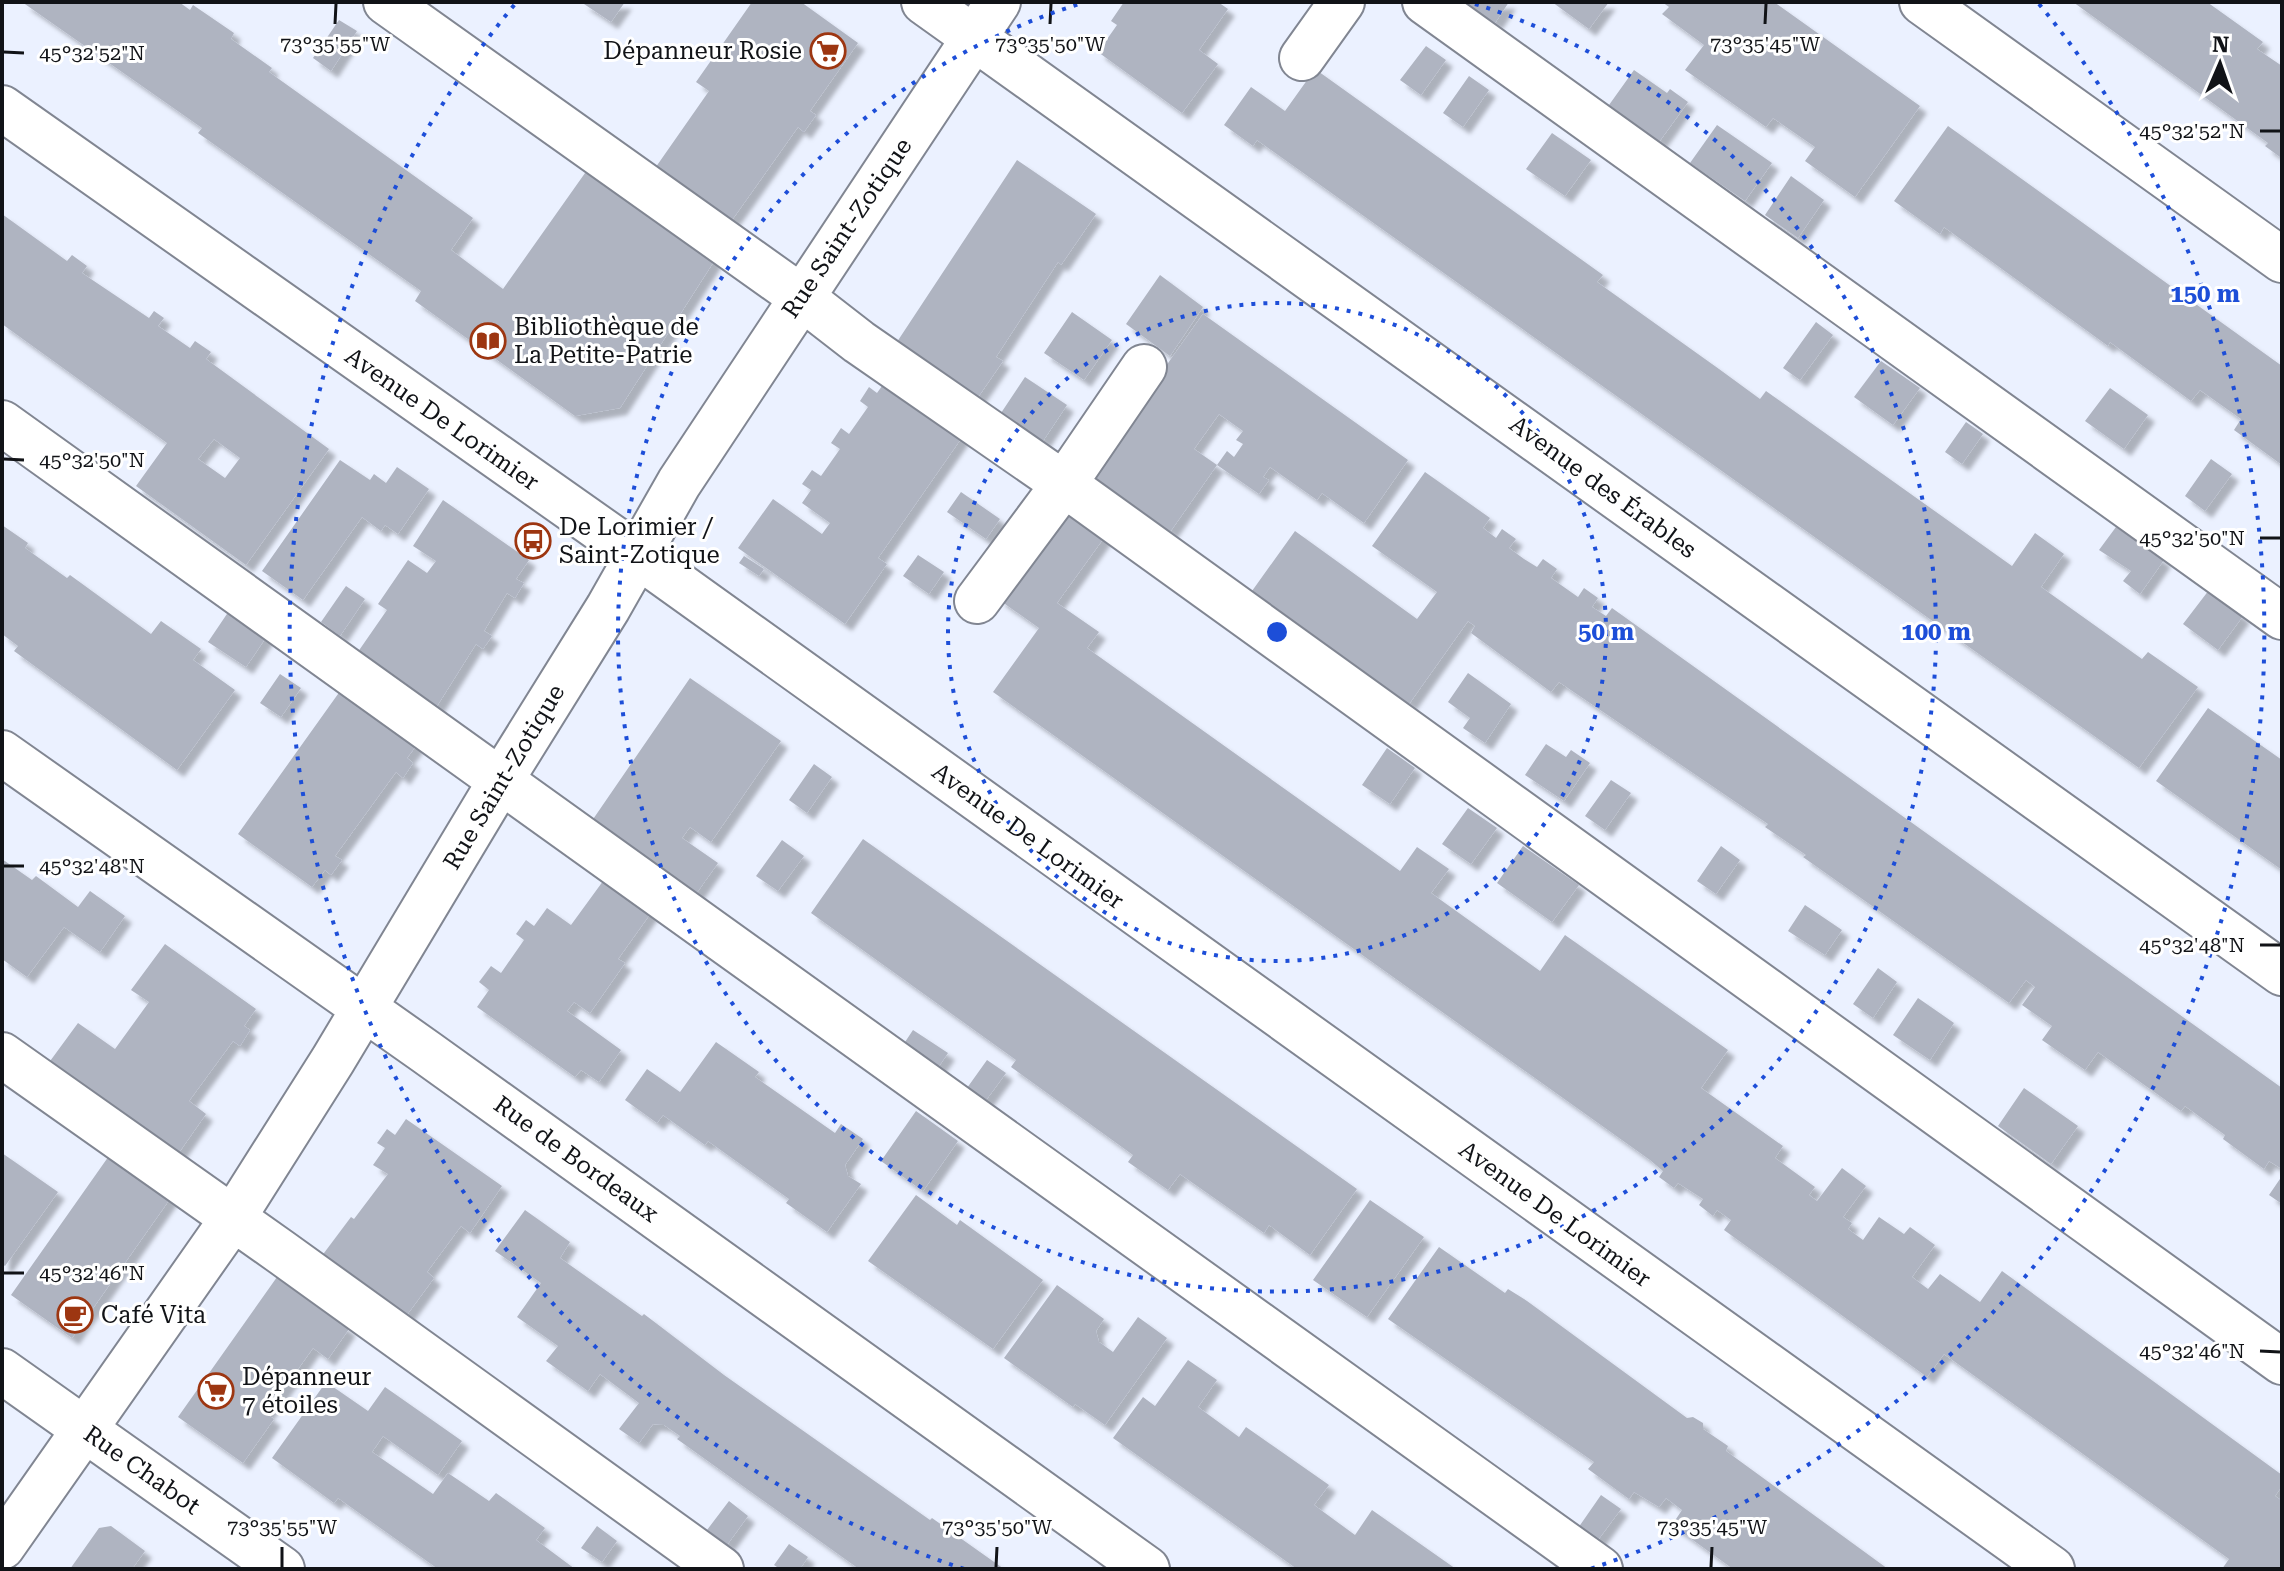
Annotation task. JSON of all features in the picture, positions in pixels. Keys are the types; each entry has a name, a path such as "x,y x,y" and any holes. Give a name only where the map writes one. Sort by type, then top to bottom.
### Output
{"street":[{"path":"386,2 801,297 859,342 1064,484 2282,1362"},
{"name":"Avenue des Érables","path":"924,2 986,20 2282,973"},
{"path":"1302,58 1342,2"},
{"path":"1425,2 2282,617"},
{"path":"1922,2 2282,260"},
{"name":"Rue Saint-Zotique","path":"2,1547 233,1218 608,608 679,483 986,20"},
{"name":"Avenue De Lorimier","path":"2,108 637,555 2052,1569"},
{"path":"977,601 1064,484 1144,367"},
{"path":"2,423 1600,1569"},
{"name":"Rue de Bordeaux","path":"2,753 364,1008 1147,1569"},
{"path":"2,1055 721,1569"},
{"name":"Rue Chabot","path":"2,1371 282,1569"}],"building":[{"path":"22,2 179,2 190,10 193,5 234,33 231,39 272,68 269,72 473,218 451,250 503,289 590,166 718,255 620,408 575,416 415,301 421,291 198,133 202,128"},
{"path":"581,2 625,2 611,22"},
{"path":"752,2 801,2 858,43 810,111 816,115 804,132 798,127 727,227 651,174 709,91 696,82"},
{"path":"1124,2 1218,2 1228,9 1199,50 1218,64 1182,113 1098,52 1117,25 1111,21"},
{"path":"1463,2 1509,2 1495,23"},
{"path":"1552,2 1609,2 1589,29"},
{"path":"1662,2 1774,2 1920,106 1855,197 1805,161 1815,147 1773,118 1766,127 1685,70 1704,45 1662,14 1669,7"},
{"path":"2073,2 2207,2 2263,42 2257,49 2282,66 2280,157 2265,146 2268,143"},
{"path":"339,20 357,31 331,71 313,58"},
{"path":"1426,46 1446,60 1421,95 1400,80"},
{"path":"1315,69 1603,275 1597,282 1760,399 1766,391 2012,566 2035,533 2064,554 2041,587 2142,659 2148,652 2198,687 2139,768 1257,140 1253,146 1224,125 1251,87 1285,111"},
{"path":"1634,70 1667,93 1670,89 1688,102 1659,142 1609,105"},
{"path":"1469,76 1489,90 1463,127 1443,113"},
{"path":"1717,125 1772,163 1745,201 1690,163"},
{"path":"1948,126 2282,366 2282,465 2234,430 2241,419 2200,390 2191,401 2110,342 2108,346 1944,227 1940,234 1894,201"},
{"path":"1552,133 1591,160 1565,196 1526,169"},
{"path":"1017,160 1096,214 1061,265 1058,262 996,357 1003,361 974,403 893,348"},
{"path":"1791,176 1824,200 1798,238 1765,215"},
{"path":"2,214 67,261 72,255 87,266 82,273 149,318 154,311 164,318 158,326 190,348 195,341 211,352 206,359 329,449 246,565 136,486 167,443 2,324","holes":["214,439 240,458 225,478 198,459"]},
{"path":"1160,275 1203,307 1170,356 1126,324"},
{"path":"1072,312 1112,340 1084,380 1044,353"},
{"path":"1203,314 1408,460 1364,523 1322,493 1317,500 1270,467 1263,477 1269,480 1259,494 1217,465 1170,532 1089,474","holes":["1219,414 1243,431 1236,440 1243,444 1234,457 1227,451 1217,465 1194,449"]},
{"path":"1816,322 1833,335 1800,380 1783,368"},
{"path":"1881,361 1920,388 1893,425 1854,397"},
{"path":"1025,377 1067,405 1043,441 1001,413"},
{"path":"887,379 965,433 878,558 887,564 845,624 738,548 773,499 822,534 830,523 802,503 811,490 802,484 812,470 821,476 840,449 831,443 841,428 849,434 868,407 860,401 869,387 877,393"},
{"path":"2110,388 2148,415 2124,449 2085,421"},
{"path":"1966,422 1983,434 1962,464 1945,452"},
{"path":"2211,459 2232,474 2205,511 2185,496"},
{"path":"340,460 370,480 374,474 386,483 397,467 429,489 398,534 385,525 381,531 362,517 303,600 262,571"},
{"path":"1425,472 1490,518 1483,528 1496,538 1502,529 1516,539 1509,548 1524,559 1537,567 1543,559 1557,569 1551,578 1578,597 1584,588 1598,598 1592,607 1606,616 1612,608 2282,1088 2282,1169 2269,1161 2264,1169 2185,1106 2181,1111 2098,1052 2085,1070 2042,1040 2052,1026 2022,1005 2035,987 2026,980 2009,1003 1803,857 1806,855 1765,827 1768,824 1559,682 1551,692 1471,633 1475,626 1468,621 1409,704 1373,678 1368,686 1263,610 1252,591 1295,531 1417,619 1437,592 1372,546"},
{"path":"961,492 1000,519 986,539 947,512"},
{"path":"443,500 529,560 516,579 524,583 515,598 507,593 484,631 492,636 483,649 476,644 432,714 353,659 387,610 378,604 408,560 427,573 436,561 413,546"},
{"path":"1065,506 1106,535 1057,603 1099,632 1087,648 1400,871 1417,847 1449,869 1431,893 1540,971 1565,935 1728,1050 1701,1088 1783,1146 1775,1158 1815,1187 1809,1195 1817,1201 1842,1168 1866,1186 1843,1217 1852,1223 1848,1229 1863,1240 1879,1217 1904,1234 1910,1227 1935,1245 1912,1277 1928,1289 1940,1274 1980,1302 2002,1271 2282,1475 2282,1486 2275,1496 2282,1501 2282,1569 2222,1569 2229,1559 1944,1354 1927,1377 1724,1230 1731,1220 1717,1210 1713,1216 1699,1205 1703,1199 1678,1183 1674,1188 1659,1177 1663,1171 1650,1160 993,692 1039,628 998,599"},
{"path":"2,525 28,543 25,548 67,578 70,575 151,634 161,621 201,649 193,660 235,690 177,770 14,651 18,646 2,634"},
{"path":"2116,527 2164,560 2140,594 2123,581 2131,571 2099,550"},
{"path":"918,555 944,572 929,594 903,576"},
{"path":"744,556 764,569 759,576 739,563"},
{"path":"346,586 365,599 340,636 321,622"},
{"path":"2209,590 2243,616 2218,650 2183,624"},
{"path":"231,608 269,633 246,667 208,642"},
{"path":"1468,673 1511,704 1485,743 1463,728 1470,718 1448,702"},
{"path":"280,674 301,688 281,717 260,703"},
{"path":"690,678 781,741 711,842 690,827 682,838 718,863 691,901 587,828"},
{"path":"343,687 419,742 407,758 413,763 403,778 396,772 335,856 342,860 331,875 325,870 312,887 238,834"},
{"path":"2208,708 2282,760 2282,870 2156,781"},
{"path":"1546,744 1566,757 1571,750 1590,763 1564,801 1525,775"},
{"path":"1387,748 1415,768 1390,804 1362,785"},
{"path":"814,764 832,777 807,813 789,800"},
{"path":"1611,780 1631,793 1605,830 1585,816"},
{"path":"1468,808 1497,828 1471,864 1442,844"},
{"path":"863,839 1357,1189 1310,1255 1269,1225 1264,1233 1180,1174 1168,1190 1128,1162 1133,1155 1011,1067 1016,1060 811,913"},
{"path":"782,840 804,856 778,891 756,876"},
{"path":"1523,846 1579,885 1552,922 1497,883"},
{"path":"1721,846 1740,860 1716,894 1697,881"},
{"path":"2,859 32,880 36,876 78,907 90,891 125,916 100,952 64,927 27,977 2,959"},
{"path":"606,877 653,910 618,959 625,963 590,1013 574,1002 567,1011 621,1050 599,1082 581,1070 575,1077 477,1007 489,990 479,982 491,966 501,973 524,940 516,934 526,920 534,926 547,908 571,925"},
{"path":"1805,905 1842,930 1825,955 1788,931"},
{"path":"165,944 256,1009 244,1026 250,1030 240,1046 233,1041 189,1101 206,1114 173,1161 122,1125 128,1117 121,1112 116,1118 45,1068 78,1023 115,1049 149,1002 131,990"},
{"path":"1878,968 1897,982 1873,1018 1853,1004"},
{"path":"1918,998 1954,1023 1930,1060 1893,1035"},
{"path":"913,1030 948,1053 935,1072 901,1048"},
{"path":"716,1042 759,1072 755,1077 835,1133 841,1124 863,1139 845,1165 848,1176 861,1184 827,1232 786,1203 789,1199 708,1141 705,1145 663,1115 657,1123 625,1100 647,1069 680,1092"},
{"path":"987,1060 1006,1073 981,1107 967,1088"},
{"path":"2024,1088 2078,1126 2051,1164 1998,1126"},
{"path":"916,1111 958,1141 923,1191 881,1161"},
{"path":"406,1119 502,1186 470,1233 461,1226 427,1272 434,1278 401,1323 318,1261 388,1174 373,1165 385,1148 377,1143 387,1129 395,1135"},
{"path":"2,1153 58,1192 5,1266 2,1264"},
{"path":"111,1153 172,1196 72,1338 11,1295"},
{"path":"2282,1176 2282,1204 2269,1195"},
{"path":"916,1195 957,1225 960,1220 1043,1280 993,1349 868,1261"},
{"path":"1370,1200 1424,1237 1367,1317 1313,1280"},
{"path":"525,1210 570,1242 560,1258 1004,1569 859,1569 677,1439 680,1436 664,1425 653,1424 639,1443 619,1429 639,1403 600,1374 588,1391 546,1361 558,1346 517,1317 541,1283 495,1251"},
{"path":"1439,1247 1505,1293 1508,1289 1527,1301 1687,1418 1693,1417 1703,1423 1703,1429 1728,1446 1726,1451 1888,1569 1733,1569 1672,1525 1682,1510 1666,1498 1659,1507 1634,1492 1629,1499 1588,1469 1594,1462 1388,1319"},
{"path":"282,1270 342,1312 336,1320 349,1329 328,1359 313,1348 266,1414 274,1419 243,1463 178,1417"},
{"path":"1057,1285 1104,1319 1096,1331 1099,1342 1113,1352 1138,1317 1167,1338 1105,1425 1075,1404 1073,1407 1004,1358"},
{"path":"1188,1360 1217,1380 1198,1407 1239,1437 1246,1427 1329,1485 1314,1505 1355,1535 1372,1510 1456,1569 1297,1569 1113,1438 1143,1397 1155,1406"},
{"path":"326,1382 368,1411 385,1387 462,1441 438,1475 383,1436 372,1452 433,1494 448,1473 489,1501 496,1493 545,1528 536,1540 575,1569 438,1569 338,1498 334,1503 272,1458"},
{"path":"1601,1495 1621,1509 1595,1544 1576,1531"},
{"path":"729,1501 748,1516 727,1545 707,1530"},
{"path":"111,1526 145,1551 132,1569 70,1569 99,1528"},
{"path":"597,1526 617,1541 602,1562 581,1548"},
{"path":"789,1544 808,1557 800,1569 780,1569 774,1565"}],"place":[{"name":"Dépanneur Rosie","path":"828,51"},
{"name":"Bibliothèque de La Petite-Patrie","path":"488,341"},
{"name":"De Lorimier / Saint-Zotique","path":"533,541"},
{"name":"Café Vita","path":"75,1315"},
{"name":"Dépanneur 7 étoiles","path":"216,1391"}]}
